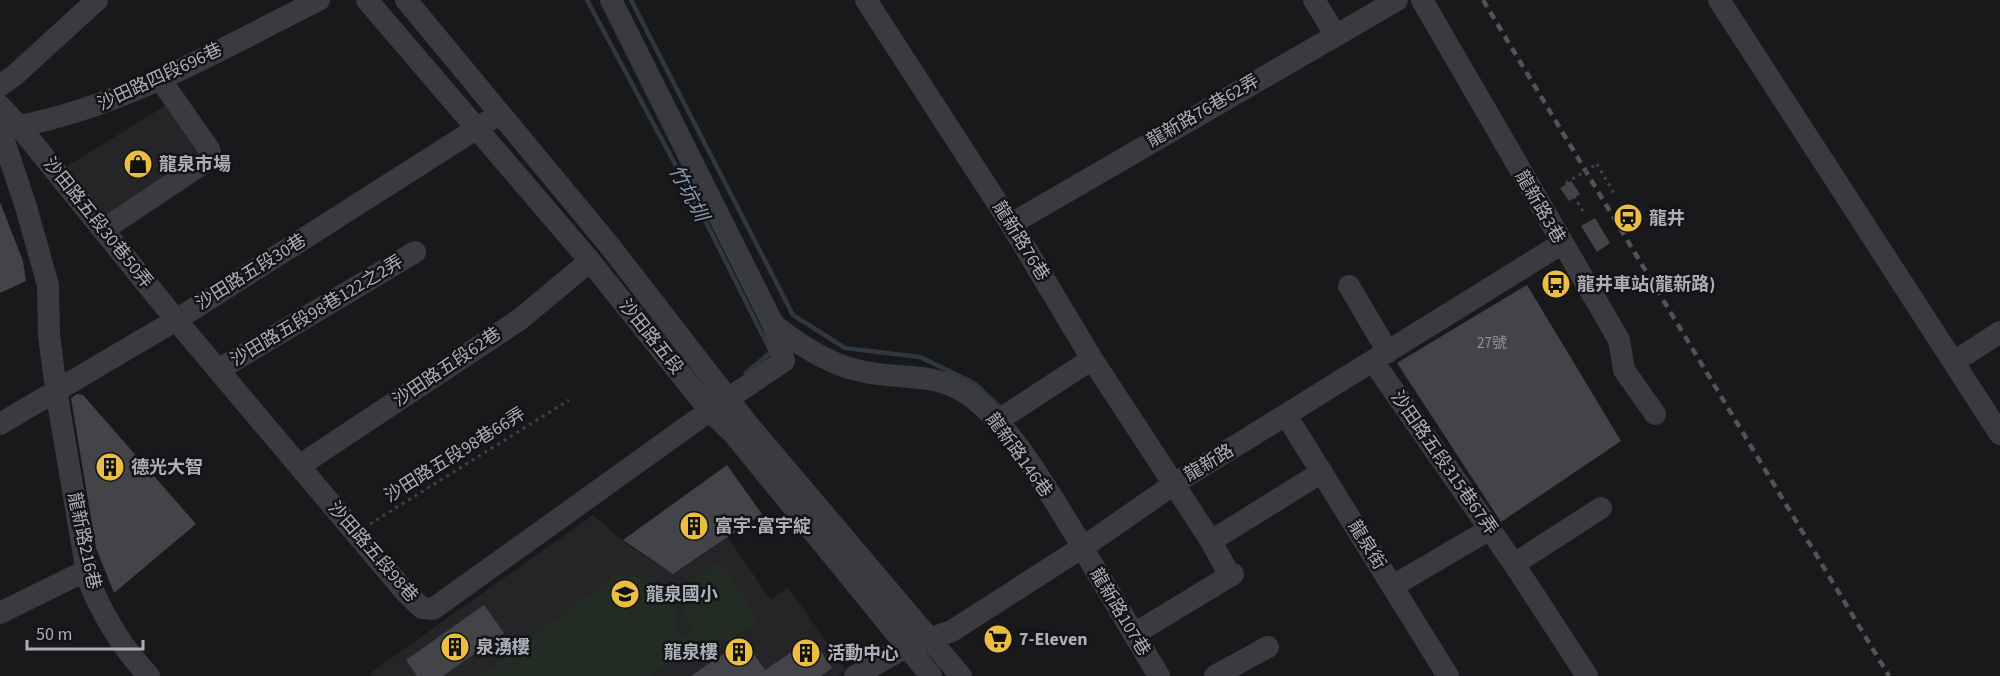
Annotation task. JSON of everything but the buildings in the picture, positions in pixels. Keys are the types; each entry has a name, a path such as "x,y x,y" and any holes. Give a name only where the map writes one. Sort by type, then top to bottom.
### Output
{"street":[{"path":"0,86 97,0"},
{"name":"沙田路四段696巷","path":"9,127 89,109 160,79 319,0"},
{"name":"沙田路五段","path":"367,0 590,261 710,411 732,433 931,676"},
{"name":"沙田路五段","path":"406,0 498,114 609,245 729,397 961,676"},
{"path":"611,0 773,324"},
{"name":"龍新路76巷","path":"866,0 1011,224 1092,359 1232,575 1138,631"},
{"path":"1314,0 1335,34"},
{"name":"龍新路76巷62弄","path":"1011,224 1397,0"},
{"name":"龍新路3巷","path":"1422,0 1619,340 1624,370 1655,414"},
{"path":"1719,0 2000,434"},
{"path":"103,230 211,158 209,149 160,79"},
{"path":"0,106 9,127"},
{"name":"沙田路五段30巷","path":"0,424 176,320 498,114"},
{"name":"沙田路五段30巷50弄","path":"9,127 103,230 176,320"},
{"name":"龍新路216巷","path":"9,127 26,207 48,285 49,335 56,390 87,570 100,609 124,650 149,676"},
{"name":"龍新路","path":"866,673 906,647 952,631 1174,484 1562,244"},
{"name":"沙田路五段98巷122之2弄","path":"218,370 415,252"},
{"name":"沙田路五段62巷","path":"299,466 519,320 590,261"},
{"name":"沙田路五段315巷67弄","path":"1349,286 1381,357 1587,676"},
{"name":"沙田路五段98巷","path":"176,320 407,594 422,608 433,609 729,397 784,361 773,324"},
{"name":"龍新路146巷","path":"773,324 803,346 839,364 864,372 917,377 953,386 1004,417 1086,544"},
{"path":"1954,362 2000,332"},
{"path":"1004,417 1092,359"},
{"name":"龍泉街","path":"1286,415 1448,676"},
{"path":"1211,541 1322,472"},
{"path":"1514,564 1601,508"},
{"path":"1393,586 1490,529"},
{"name":"龍新路107巷","path":"1086,544 1138,631 1159,676"},
{"path":"0,614 87,570"},
{"path":"1215,676 1268,647"}],"path":[{"path":"1584,213 1566,183 1597,164 1615,195"},
{"name":"沙田路五段98巷66弄","path":"356,533 569,400"}],"shaded area":[{"name":"龍泉市場","path":"170,103 208,162 103,230 67,166"},
{"name":"龍泉國小","path":"593,515 628,545 673,574 728,538 771,600 788,587 846,670 837,676 372,676 370,673"},
{"path":"720,562 759,621 711,653 703,641 650,676 479,676 615,575 634,575 660,586 675,610 679,638 694,627 672,594"}],"waterway":[{"name":"竹坑圳","path":"587,0 704,218 771,352 746,373"},
{"path":"631,0 793,315 845,348 920,357 974,383 1003,410"}],"railway":[{"path":"1483,0 1889,676"}],"place":[{"name":"龍泉市場","path":"138,164"},
{"name":"龍井","path":"1628,218"},
{"name":"龍井車站(龍新路)","path":"1556,284"},
{"name":"德光大智","path":"110,467"},
{"name":"富宇-富宇綻","path":"694,526"},
{"name":"龍泉國小","path":"625,594"},
{"name":"7-Eleven","path":"998,639"},
{"name":"泉湧樓","path":"455,647"},
{"name":"龍泉樓","path":"739,652"},
{"name":"活動中心","path":"806,653"}]}
